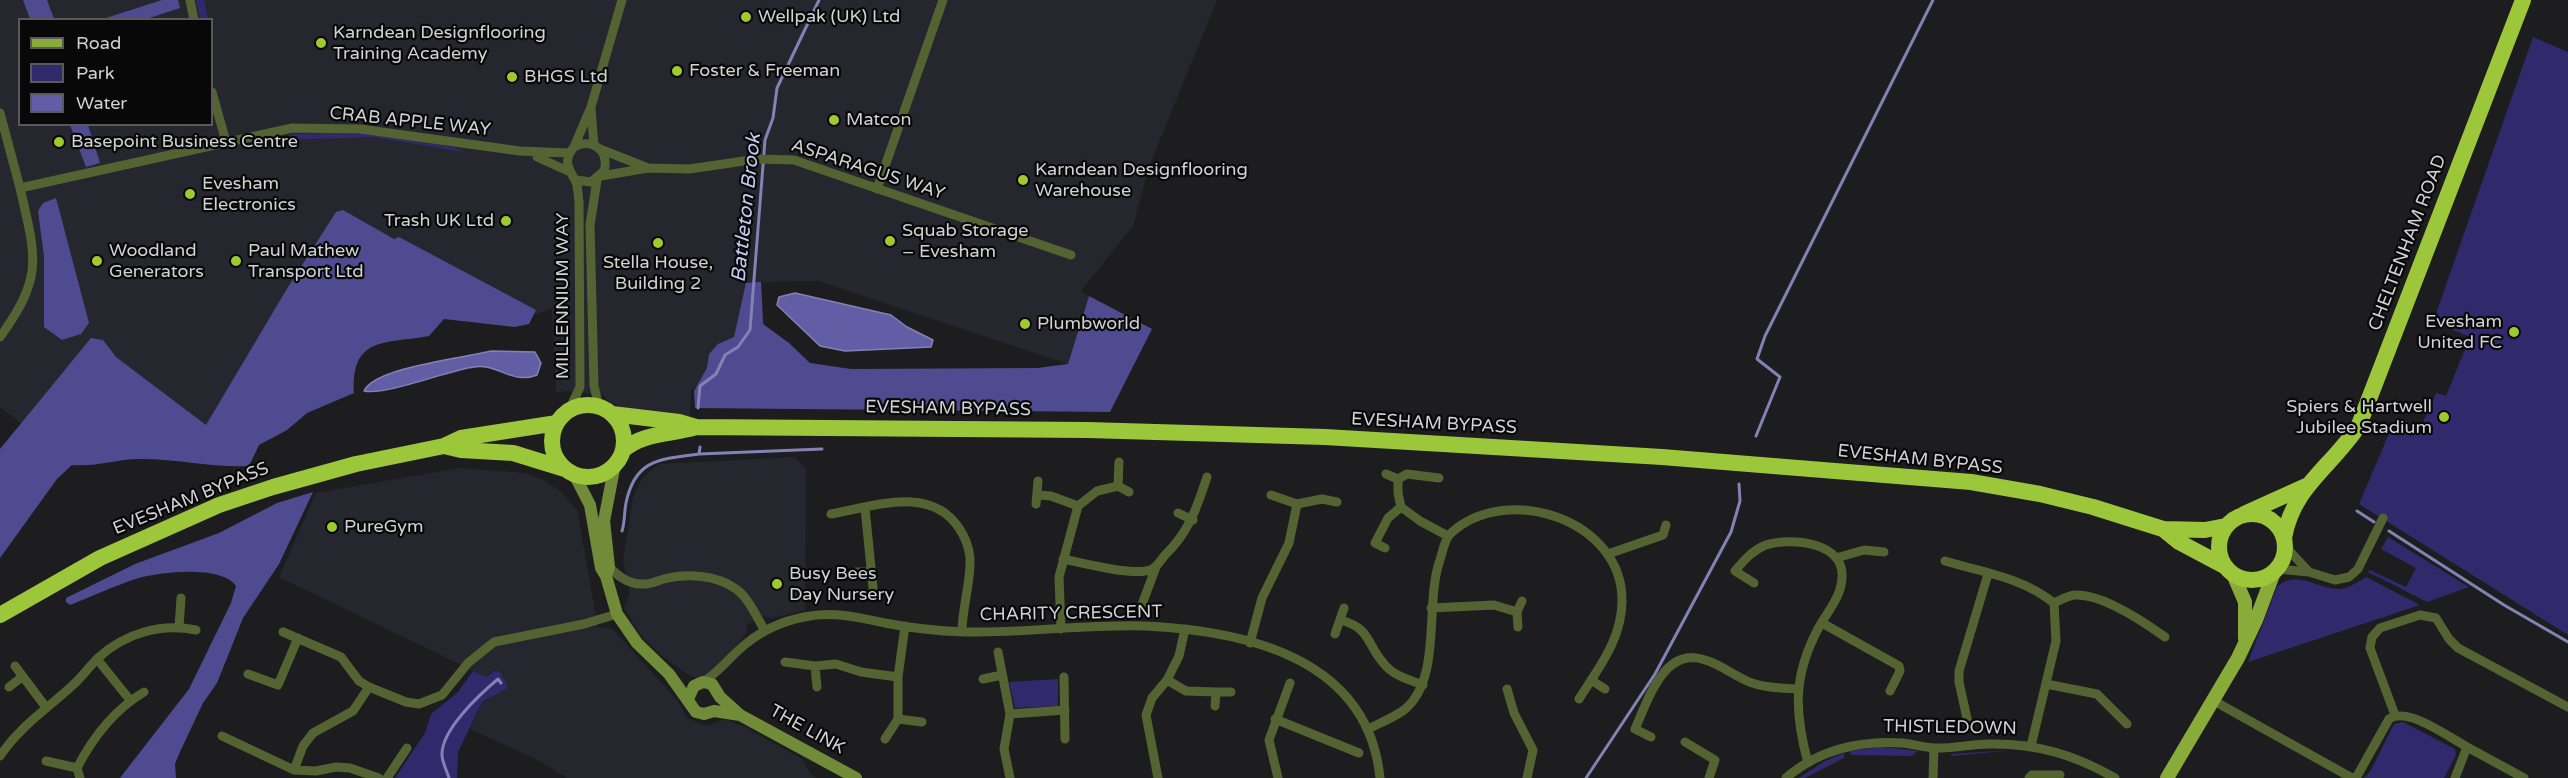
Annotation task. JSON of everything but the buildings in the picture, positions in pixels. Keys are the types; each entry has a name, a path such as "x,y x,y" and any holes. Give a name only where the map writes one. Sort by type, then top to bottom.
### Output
{"highway":[{"name":"CHELTENHAM ROAD","path":"2284,542 2287,523 2306,486 2337,455 2359,425 2523,0"},
{"path":"589,405 606,411 623,433 619,457 608,471 593,476 570,471 554,451 552,441 557,423 569,410 589,405"},
{"name":"EVESHAM BYPASS","path":"606,411 679,422 696,427 1148,432 1382,440 1662,457 1971,482 2040,494 2093,507 2163,529 2205,530 2226,526"},
{"name":"EVESHAM BYPASS","path":"0,615 100,558 219,505 345,466 444,446 461,438 557,423"},
{"name":"EVESHAM BYPASS","path":"619,457 646,435 678,433 696,427"},
{"name":"EVESHAM BYPASS","path":"444,446 461,450 513,453 570,471"},
{"name":"CHELTENHAM ROAD","path":"2241,516 2306,486"},
{"path":"2252,514 2272,520 2284,542 2282,561 2275,570 2259,579 2250,580 2229,570 2219,546 2226,526 2241,516 2252,514"},
{"name":"EVESHAM BYPASS","path":"2163,529 2179,542 2229,570"}],"main road":[{"path":"2229,570 2245,602 2245,641"},
{"path":"2167,778 2214,701 2256,620 2275,570"}],"street":[{"path":"190,0 194,18"},
{"name":"MILLENNIUM WAY","path":"568,171 566,162 591,107 622,0"},
{"path":"877,189 943,0"},
{"path":"213,96 226,142"},
{"name":"MILLENNIUM WAY","path":"591,107 597,147 606,161 599,178 590,225 594,386 606,411"},
{"path":"0,113 34,248 33,274 22,306 0,337"},
{"name":"CRAB APPLE WAY","path":"20,188 292,128 360,129 520,151 571,150"},
{"path":"571,150 586,143 597,147"},
{"name":"ASPARAGUS WAY","path":"597,147 648,168"},
{"name":"CRAB APPLE WAY","path":"520,151 550,161 568,171"},
{"name":"ASPARAGUS WAY","path":"599,178 648,168 689,169 758,159 794,160 1071,255"},
{"path":"568,171 576,180 583,183 599,178"},
{"name":"MILLENNIUM WAY","path":"569,410 580,387 579,198 576,180"},
{"name":"THE LINK","path":"619,457 603,521 608,572 617,614 637,643 669,674 696,712 704,714 714,711 740,715"},
{"path":"1118,486 1119,462"},
{"name":"THE LINK","path":"570,471 590,505 601,568 608,572"},
{"path":"1386,474 1398,479"},
{"path":"1398,479 1407,474 1439,478"},
{"path":"1141,606 1156,567 1178,543 1193,520 1207,477"},
{"path":"1398,479 1401,507 1420,521 1448,536"},
{"path":"1038,481 1037,500 1051,496 1078,506"},
{"path":"1060,629 1057,596 1063,559 1078,506 1097,491 1118,486 1129,492"},
{"path":"1271,495 1297,504 1322,499 1337,502"},
{"path":"831,514 901,501 920,502 936,508 955,523 965,538 970,555 970,570 962,612 962,632"},
{"path":"1250,643 1262,598 1289,543 1297,504"},
{"path":"1385,548 1375,543 1388,518 1401,507"},
{"path":"865,508 873,588"},
{"path":"1368,729 1406,709 1418,696 1423,685 1428,662 1433,586 1448,536 1462,525 1487,514 1513,509 1530,510 1578,526 1608,554 1621,587 1621,612 1611,647 1578,699"},
{"path":"1178,513 1193,520"},
{"path":"2275,570 2309,572 2335,580 2355,573 2383,518"},
{"path":"1608,554 1663,534 1666,525"},
{"path":"1754,583 1735,571 1748,555 1764,546 1796,541 1825,549 1836,558 1842,577 1834,605 1822,623 1799,673 1797,689 1799,722 1808,763"},
{"path":"2284,542 2309,572"},
{"path":"1836,558 1864,550 1884,552"},
{"path":"1063,559 1105,568 1145,571 1156,567"},
{"path":"1945,561 2034,587 2054,603 2056,642 2031,746"},
{"path":"608,572 635,583 652,583 666,579 712,578 726,583 738,590 745,598 765,631"},
{"path":"856,572 871,572"},
{"path":"1968,723 1959,682 1959,671 1988,574"},
{"path":"2054,603 2068,596 2083,595 2134,617 2164,637"},
{"path":"179,627 181,598"},
{"path":"1518,627 1517,612 1522,601"},
{"path":"1431,608 1494,605 1517,612"},
{"path":"1335,634 1344,608"},
{"path":"283,632 341,657 359,681 369,687 406,702 419,704 442,695 468,663 494,642 584,624 617,614"},
{"name":"CHARITY CRESCENT","path":"699,684 719,672 746,644 765,631 797,619 830,614 962,632 1146,626 1185,630 1250,643 1297,658 1338,685 1356,706 1368,729 1380,778"},
{"path":"2395,715 2370,648 2372,637 2380,628 2420,615 2436,618 2449,639 2458,648 2568,707"},
{"path":"1340,620 1352,623 1366,633 1384,665 1393,673 1423,685"},
{"path":"1822,623 1899,666 1900,671 1890,691"},
{"path":"885,739 898,719 898,677 905,626"},
{"path":"0,756 25,725 45,706 73,685 97,658 124,640 151,629 179,627 196,630"},
{"path":"1158,778 1146,715 1152,698 1167,680 1179,656 1185,630"},
{"path":"248,674 278,685 298,638"},
{"path":"998,652 1010,714 1004,749 1010,778"},
{"path":"97,658 130,700"},
{"path":"1651,737 1635,729 1661,676 1682,660 1700,658 1710,660 1762,686 1797,689"},
{"path":"785,662 815,666 836,664 861,672 898,677"},
{"path":"15,666 45,706"},
{"path":"815,666 816,687"},
{"path":"714,711 719,672"},
{"name":"THE LINK","path":"669,674 718,692 740,715 856,778"},
{"path":"983,679 1002,675"},
{"path":"9,687 22,677"},
{"path":"1064,677 1065,739"},
{"path":"1167,680 1186,691 1231,692"},
{"path":"1591,680 1605,689"},
{"path":"1278,778 1269,740 1290,682"},
{"path":"688,699 699,684"},
{"path":"2046,684 2097,694 2127,724"},
{"path":"294,770 303,746 313,734 346,717 360,702 369,687"},
{"path":"1507,689 1514,713 1533,750 1527,778"},
{"path":"77,768 98,734 130,700 144,692"},
{"path":"1215,706 1216,692"},
{"path":"2214,701 2354,778 2389,719 2395,715 2409,715 2524,778"},
{"path":"1010,714 1065,710"},
{"path":"898,719 922,722"},
{"path":"1275,719 1359,753"},
{"path":"222,736 294,770 351,768 379,778"},
{"path":"1685,742 1716,760 1709,778"},
{"name":"THISTLEDOWN","path":"1786,778 1808,763 1839,748 1858,744 1902,743 1934,748 1987,744 2031,746 2074,756 2115,778"},
{"path":"2455,778 2467,747"},
{"path":"387,778 407,748"},
{"path":"1933,778 1934,748"},
{"path":"46,761 77,768"},
{"path":"77,768 81,778"},
{"path":"2029,778 2032,775 2060,775"}],"shaded area":[{"path":"0,0 1217,0 1148,169 1133,226 1081,291 1089,296 1068,364 818,281 761,282 764,325 755,344 691,390 690,416 646,414 610,403 603,395 566,391 556,393 552,309 536,314 338,214 321,235 206,426 91,339 21,423 0,407"},
{"path":"23,0 47,0 54,18 30,18"},
{"path":"162,0 178,0 180,8 149,18 106,18"},
{"path":"70,126 88,126 100,163 86,167"},
{"path":"56,198 89,323 81,334 62,340 44,327 44,256 38,211 43,203"},
{"path":"343,210 394,239 399,237 536,310 529,324 515,327 444,319 429,336 374,346 358,361 354,393 307,413 287,430 259,445 249,466 137,459 72,465 57,479 0,558 0,449 91,338 103,340 116,357 206,425 288,287 336,212"},
{"path":"761,282 763,324 789,343 810,363 851,369 1038,368 1068,364 1089,296 1152,329 1110,412 695,408 694,391 707,368 709,354 718,344 734,337 746,283"},
{"path":"795,457 806,469 805,610 772,618 760,616 747,625 746,634 710,678 699,679 687,674 661,655 639,633 624,608 630,593 623,560 633,497 642,478 659,464"},
{"path":"460,468 525,473 546,481 562,493 577,510 598,627 610,628 615,632 677,700 687,718 707,726 725,719 745,727 802,759 810,773 816,778 567,778 538,760 470,729 482,702 507,688 495,670 486,677 279,577 316,493"},
{"path":"313,492 279,564 243,618 217,683 203,703 179,754 175,764 176,778 120,778 189,689 231,603 236,586 228,579 218,575 175,572 139,578 70,605 66,602 66,598 135,564 219,533 277,503"}],"green space":[{"path":"196,0 204,0 208,18 200,18"},
{"name":"Evesham United FC","path":"2533,37 2568,52 2568,635 2359,504 2396,417 2421,427 2436,393 2446,396 2470,337 2433,322"},
{"path":"292,134 364,134 454,147 464,152 373,137 281,140"},
{"path":"2388,537 2469,587 2427,602 2368,572 2370,570 2406,587 2416,568 2381,549"},
{"path":"2366,577 2420,605 2248,662 2277,587 2292,579 2340,589"},
{"path":"496,670 501,674 508,688 482,702 458,752 457,778 395,778 425,733 431,714 457,693 473,671 486,677"},
{"path":"1058,679 1058,706 1015,708 1009,682"},
{"path":"2403,722 2455,749 2456,755 2444,778 2364,778 2371,770 2394,724"},
{"path":"1882,747 1918,751 1912,756 1851,755 1849,751"},
{"path":"2014,750 1952,756 1951,754"},
{"path":"1844,753 1844,758 1805,778 1799,778 1823,762"}],"water":[{"path":"795,293 891,315 907,327 933,340 931,347 845,351 820,346 777,305 779,297"},
{"path":"491,351 535,352 541,363 537,375 520,377 490,368 474,367 387,390 364,391 372,383 402,370"}],"waterway":[{"name":"Battleton Brook","path":"698,408 700,386 716,374 725,355 738,347 750,330 765,140 773,118 777,88 819,0"},
{"path":"1756,436 1780,377 1757,359 1765,336 1933,0"},
{"name":"Battleton Brook","path":"622,531 630,488 643,469 661,460 699,454 700,447"},
{"path":"699,454 822,449"},
{"path":"1586,778 1655,674 1731,532 1740,501 1739,484"},
{"path":"2357,511 2374,522"},
{"path":"2389,531 2504,605 2568,642"},
{"path":"449,778 442,755 443,745 448,735 463,713 482,694 498,679 501,683"}],"place":[{"name":"Wellpak (UK) Ltd","path":"746,17"},
{"name":"Karndean Designflooring Training Academy","path":"321,43"},
{"name":"Foster & Freeman","path":"677,71"},
{"name":"BHGS Ltd","path":"512,77"},
{"name":"Matcon","path":"834,120"},
{"name":"Basepoint Business Centre","path":"59,142"},
{"name":"Karndean Designflooring Warehouse","path":"1023,180"},
{"name":"Evesham Electronics","path":"190,194"},
{"name":"Trash UK Ltd","path":"506,221"},
{"name":"Squab Storage – Evesham","path":"890,241"},
{"name":"Stella House, Building 2","path":"658,243"},
{"name":"Woodland Generators","path":"97,261"},
{"name":"Paul Mathew Transport Ltd","path":"236,261"},
{"name":"Plumbworld","path":"1025,324"},
{"name":"Evesham United FC","path":"2514,332"},
{"name":"Spiers & Hartwell Jubilee Stadium","path":"2444,417"},
{"name":"PureGym","path":"332,527"},
{"name":"Busy Bees Day Nursery","path":"777,584"}]}
